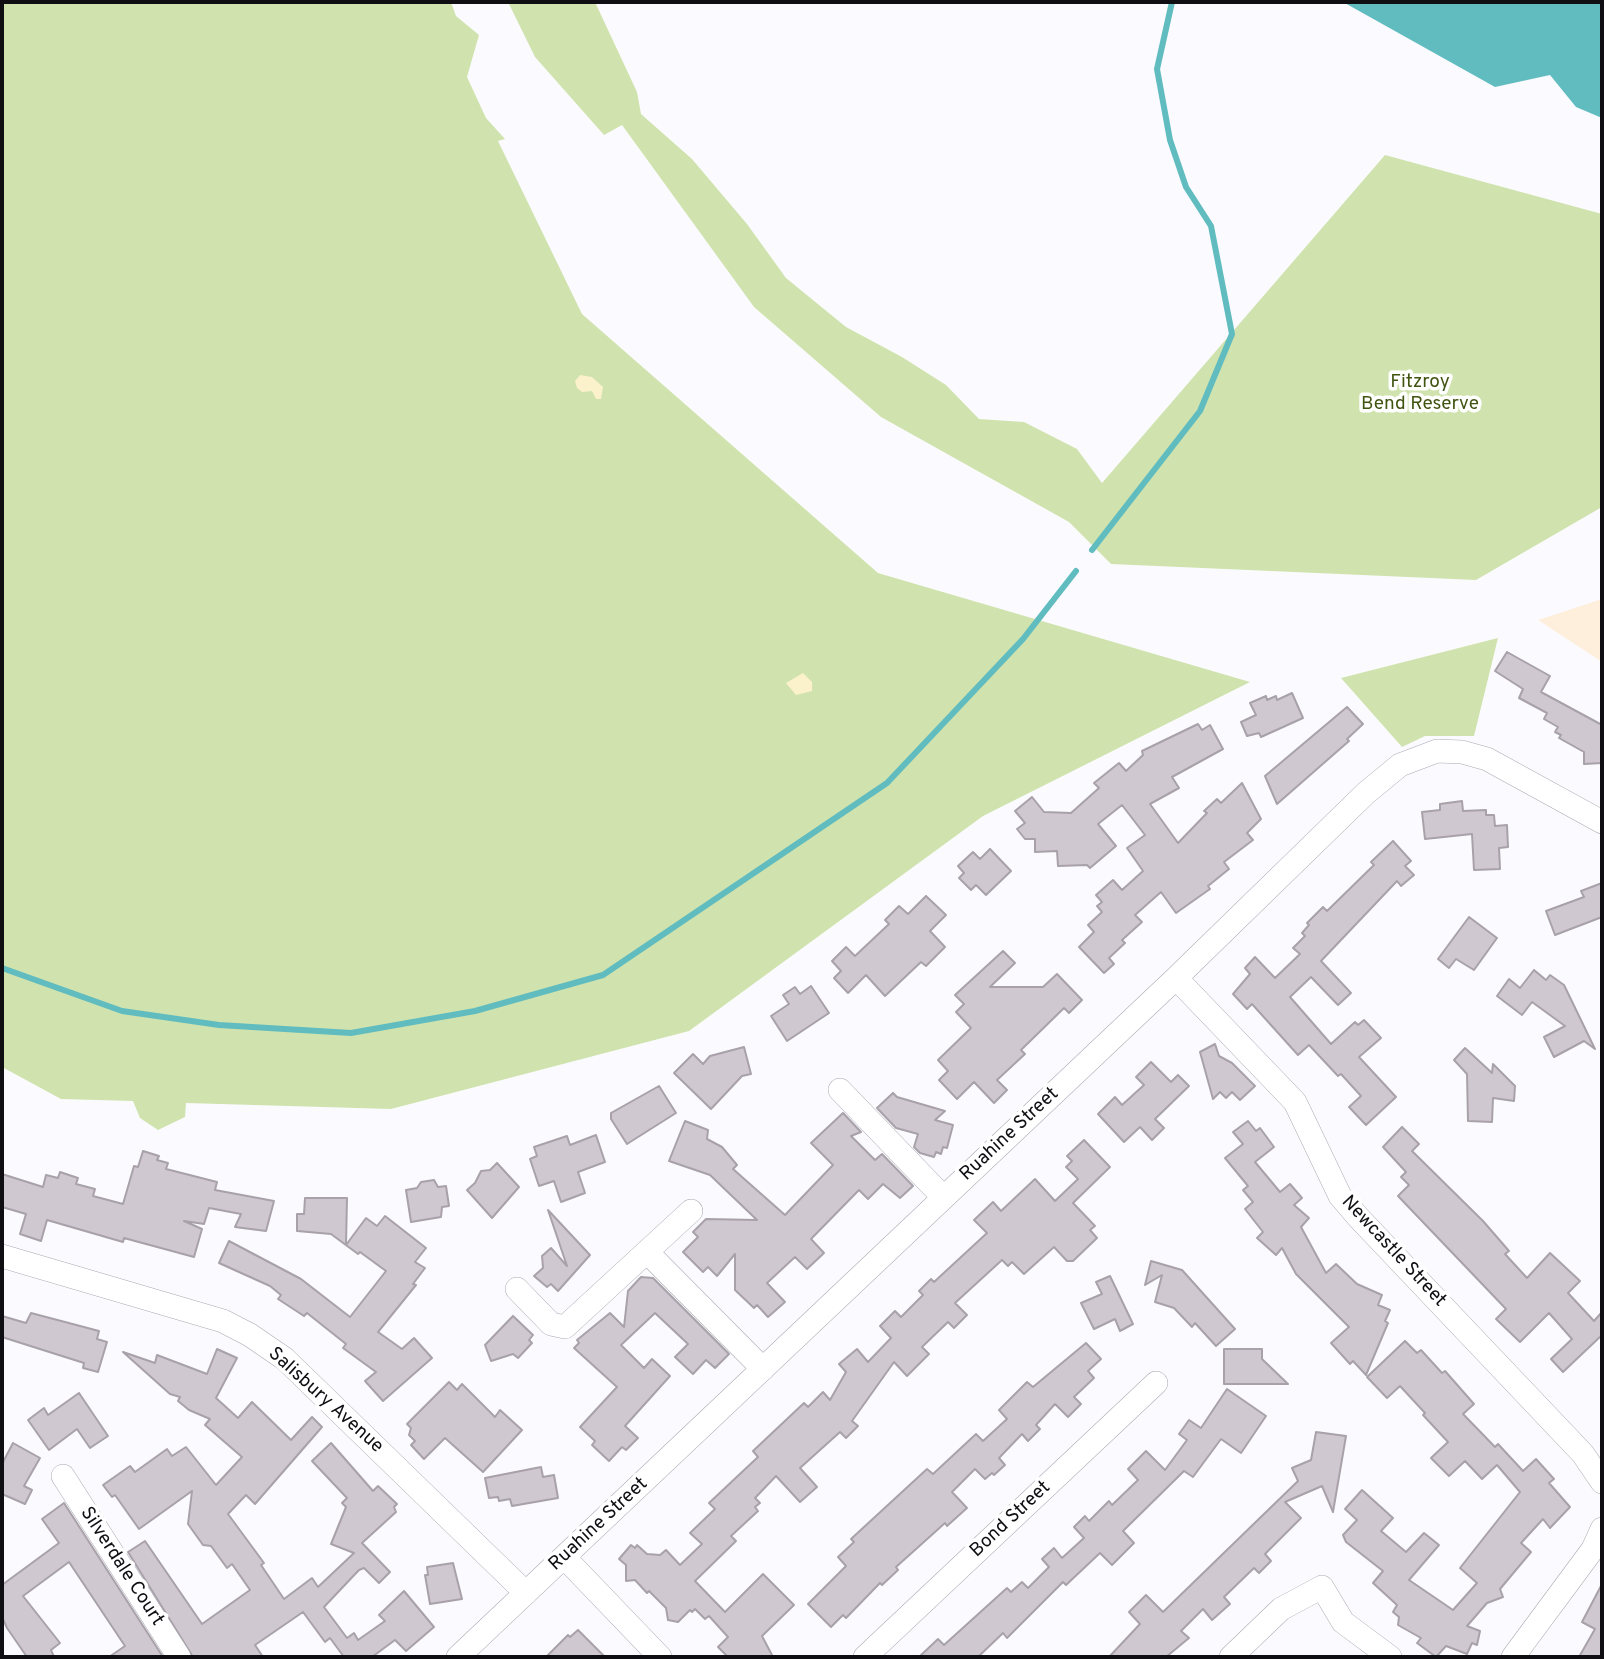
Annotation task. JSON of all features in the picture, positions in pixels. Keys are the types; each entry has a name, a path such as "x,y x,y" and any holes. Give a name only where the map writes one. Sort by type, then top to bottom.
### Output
{"street":[{"name":"Ruahine Street","path":"458,1657 1176,978 1366,793 1400,765 1437,751 1462,752 1487,759 1602,822"},
{"name":"Newcastle Street","path":"1176,978 1295,1102 1340,1196 1583,1454 1602,1482"},
{"path":"840,1090 943,1198"},
{"path":"517,1289 551,1324 565,1327 691,1211"},
{"path":"648,1253 763,1370"},
{"name":"Salisbury Avenue","path":"2,1256 223,1321 250,1335 285,1359 526,1593"},
{"name":"Bond Street","path":"865,1657 1156,1383"},
{"name":"Silverdale Court","path":"63,1476 179,1657"},
{"path":"1513,1657 1593,1549 1602,1529"},
{"path":"565,1558 660,1657"},
{"path":"1231,1657 1281,1609 1322,1587 1343,1622 1390,1657"}],"shaded area":[{"path":"1602,599 1602,662 1538,620"}],"green space":[{"path":"2,2 451,2 456,16 479,35 467,77 486,118 505,139 498,141 582,314 878,573 1250,682 983,816 689,1031 391,1109 186,1103 185,1117 158,1130 140,1118 133,1101 61,1099 2,1067"},
{"name":"Fitzroy Bend Reserve","path":"508,2 595,2 637,92 641,114 692,159 747,224 786,278 846,327 902,357 946,385 979,419 1024,422 1077,449 1102,483 1385,155 1602,214 1602,507 1476,580 1111,564 1069,522 881,417 754,307 622,125 604,135 535,57"},
{"path":"1498,638 1474,736 1425,736 1402,747 1341,678"}],"sand":[{"path":"580,375 592,377 603,387 601,399 596,399 592,391 582,392 577,388 575,381"},
{"path":"803,673 812,682 812,691 796,695 786,683"}],"water":[{"path":"1343,2 1602,2 1602,118 1576,107 1550,75 1495,87"}],"building":[{"path":"1507,652 1550,676 1541,692 1602,725 1602,763 1584,764 1584,752 1559,738 1561,735 1555,732 1558,727 1544,719 1547,713 1519,698 1523,689 1495,671"},
{"path":"1292,693 1303,718 1261,737 1259,733 1247,736 1241,722 1256,715 1250,703 1266,696 1267,700 1276,696 1277,700"},
{"path":"1347,707 1363,724 1347,739 1349,741 1277,804 1265,776"},
{"path":"1198,724 1202,730 1210,725 1223,749 1172,777 1179,788 1150,804 1178,843 1207,813 1204,811 1217,799 1221,803 1242,783 1261,819 1247,833 1253,840 1224,862 1229,869 1208,886 1210,889 1176,913 1161,892 1135,915 1142,922 1122,940 1125,943 1109,958 1114,964 1104,973 1079,947 1094,932 1088,925 1102,912 1097,906 1102,902 1096,895 1113,880 1122,890 1143,871 1127,848 1145,835 1122,805 1098,824 1116,846 1090,868 1087,865 1058,866 1057,851 1035,852 1035,839 1025,839 1017,829 1025,823 1015,811 1032,797 1044,812 1071,813 1099,788 1094,783 1119,763 1126,771 1143,755 1142,751"},
{"path":"1462,801 1463,811 1486,810 1486,815 1494,815 1495,826 1507,825 1508,847 1499,848 1500,869 1474,870 1472,834 1425,839 1422,812 1440,810 1440,804"},
{"path":"1393,841 1411,861 1405,866 1414,875 1401,886 1397,881 1321,961 1351,993 1338,1005 1311,977 1290,997 1331,1044 1355,1022 1358,1025 1364,1020 1381,1038 1359,1057 1396,1097 1366,1125 1349,1107 1361,1096 1341,1074 1338,1076 1309,1045 1298,1055 1252,1004 1247,1009 1233,994 1250,974 1245,968 1255,957 1275,978 1300,954 1293,948 1305,936 1302,933 1309,925 1307,923 1323,907 1327,911 1374,865 1371,862"},
{"path":"990,849 1011,871 986,895 976,885 971,890 959,878 964,873 958,866 973,852 980,859"},
{"path":"1602,883 1602,917 1555,935 1546,911 1584,897 1581,891"},
{"path":"926,896 946,915 930,931 945,947 926,966 921,962 885,996 866,975 848,993 834,978 841,971 832,961 846,947 855,956 889,924 885,920 899,906 908,914"},
{"path":"1469,917 1497,938 1474,970 1456,959 1449,968 1438,959"},
{"path":"1003,951 1015,963 990,987 1043,987 1057,974 1082,1000 1069,1013 1064,1008 1021,1050 1025,1054 997,1080 1007,1090 994,1103 974,1082 957,1099 939,1080 948,1071 938,1060 971,1028 956,1012 964,1004 955,995"},
{"path":"1534,970 1546,980 1550,975 1564,985 1595,1049 1584,1041 1554,1057 1544,1037 1565,1026 1532,1002 1522,1015 1497,996 1509,979 1520,988"},
{"path":"811,986 829,1013 787,1041 771,1016 789,1004 783,995 795,987 800,994"},
{"path":"1215,1044 1219,1056 1232,1063 1255,1086 1240,1100 1232,1092 1226,1098 1220,1092 1213,1099 1200,1052"},
{"path":"744,1047 751,1074 742,1076 711,1109 674,1073 693,1054 703,1064 710,1056"},
{"path":"1465,1048 1492,1073 1493,1064 1515,1086 1514,1101 1493,1098 1492,1122 1468,1121 1467,1074 1454,1060"},
{"path":"1151,1062 1171,1082 1178,1075 1189,1086 1155,1119 1164,1128 1152,1140 1140,1127 1124,1142 1098,1114 1115,1097 1122,1105 1144,1085 1136,1077"},
{"path":"659,1086 676,1113 627,1144 611,1119 611,1113"},
{"path":"893,1093 897,1097 945,1111 935,1120 953,1125 947,1148 943,1147 941,1154 936,1152 934,1157 920,1153 914,1147 918,1134 896,1128 877,1108"},
{"path":"843,1113 861,1132 851,1136 875,1160 882,1154 913,1186 900,1198 883,1184 868,1199 859,1190 811,1239 824,1253 807,1269 795,1257 767,1283 785,1302 768,1317 757,1305 754,1308 735,1290 735,1254 717,1276 708,1267 703,1272 683,1252 698,1237 693,1232 706,1219 757,1220 710,1175 669,1161 685,1121 708,1130 707,1139 722,1147 737,1165 733,1169 785,1215 833,1165 811,1143"},
{"path":"1248,1121 1256,1131 1260,1128 1274,1147 1255,1162 1280,1192 1290,1184 1302,1198 1294,1205 1309,1218 1301,1227 1326,1273 1336,1264 1357,1284 1382,1295 1378,1305 1390,1310 1385,1321 1388,1323 1366,1375 1353,1361 1350,1364 1331,1343 1349,1327 1296,1274 1282,1248 1276,1255 1257,1238 1263,1232 1245,1209 1253,1202 1243,1190 1248,1186 1225,1158 1243,1144 1233,1132"},
{"path":"1402,1127 1419,1144 1412,1151 1483,1221 1509,1251 1505,1254 1527,1278 1550,1253 1580,1281 1568,1293 1594,1321 1602,1312 1602,1335 1563,1372 1551,1359 1572,1339 1549,1313 1520,1342 1496,1319 1506,1309 1398,1196 1409,1185 1401,1177 1406,1172 1383,1147"},
{"path":"596,1135 605,1162 578,1172 585,1193 561,1202 554,1181 539,1186 530,1159 537,1156 534,1147 567,1136 570,1145"},
{"path":"1084,1140 1110,1167 1073,1203 1095,1226 1090,1230 1097,1238 1073,1261 1067,1261 1054,1247 1024,1274 1012,1262 1008,1266 1002,1260 955,1303 967,1315 954,1328 948,1322 922,1347 929,1354 907,1376 894,1362 852,1421 858,1426 846,1438 840,1432 800,1468 817,1487 800,1502 776,1476 755,1498 760,1503 755,1507 758,1511 731,1536 736,1541 695,1581 725,1612 763,1574 794,1605 762,1636 773,1657 728,1657 718,1647 728,1637 709,1616 705,1619 695,1609 692,1612 690,1610 678,1622 668,1620 666,1608 649,1591 647,1593 635,1580 626,1581 626,1565 619,1559 631,1545 635,1548 637,1545 647,1554 660,1555 666,1550 680,1565 702,1544 690,1533 715,1509 709,1503 758,1457 753,1451 804,1403 808,1407 823,1392 830,1400 846,1372 839,1364 857,1349 868,1362 891,1338 880,1326 895,1311 901,1317 923,1295 919,1291 931,1279 934,1282 987,1233 974,1220 993,1202 1001,1211 1035,1179 1055,1201 1078,1179 1066,1167 1072,1161 1067,1156"},
{"path":"143,1151 159,1156 157,1160 168,1163 166,1169 217,1182 215,1190 274,1201 266,1231 235,1227 241,1214 209,1208 204,1224 184,1221 202,1229 194,1257 124,1238 123,1242 47,1220 41,1241 20,1234 26,1214 2,1207 2,1174 43,1187 46,1175 58,1178 60,1172 78,1178 76,1184 95,1189 93,1196 123,1204 134,1166 138,1167"},
{"path":"497,1163 519,1187 492,1218 467,1190 475,1183 481,1171 490,1170"},
{"path":"434,1180 438,1187 446,1186 449,1206 442,1207 441,1217 411,1222 406,1190 417,1188 421,1182"},
{"path":"305,1198 347,1198 346,1245 366,1218 377,1226 385,1216 426,1248 415,1262 425,1268 413,1284 416,1285 378,1332 402,1349 414,1338 432,1358 383,1401 365,1381 376,1372 343,1348 346,1344 307,1313 304,1316 278,1299 281,1295 270,1286 219,1263 229,1241 301,1279 350,1317 386,1271 360,1252 358,1254 331,1234 297,1231 297,1214 304,1214"},
{"path":"548,1210 590,1255 558,1291 551,1284 547,1287 534,1276 543,1268 542,1256 551,1248 567,1266"},
{"path":"1151,1261 1182,1270 1235,1329 1216,1346 1195,1323 1192,1327 1174,1308 1155,1302 1162,1275 1145,1285"},
{"path":"1110,1276 1133,1324 1120,1331 1115,1319 1094,1329 1081,1303 1102,1294 1096,1282"},
{"path":"641,1277 653,1278 729,1354 715,1368 706,1360 693,1374 675,1357 688,1344 655,1313 621,1345 644,1368 652,1359 670,1376 625,1426 638,1438 626,1450 622,1447 609,1461 592,1445 595,1441 580,1427 617,1387 574,1348 579,1343 577,1340 610,1313 624,1327 628,1291"},
{"path":"31,1313 99,1331 97,1339 107,1342 98,1372 83,1368 84,1363 2,1337 2,1316 26,1323"},
{"path":"513,1316 533,1335 529,1340 532,1343 518,1358 513,1354 491,1361 485,1345"},
{"path":"1405,1341 1417,1353 1421,1350 1442,1373 1445,1371 1474,1404 1463,1414 1495,1447 1498,1444 1523,1471 1536,1459 1554,1479 1549,1483 1570,1507 1550,1528 1543,1519 1521,1543 1531,1552 1500,1589 1503,1597 1487,1603 1467,1626 1480,1631 1477,1645 1472,1643 1467,1654 1446,1646 1436,1657 1417,1643 1421,1638 1398,1625 1399,1617 1393,1612 1397,1605 1373,1583 1383,1571 1346,1542 1343,1535 1357,1520 1345,1509 1362,1490 1393,1518 1381,1531 1406,1552 1424,1533 1439,1545 1409,1580 1453,1610 1477,1583 1460,1568 1520,1492 1497,1465 1482,1479 1465,1461 1449,1476 1431,1458 1448,1442 1423,1415 1425,1413 1400,1386 1387,1398 1367,1377"},
{"path":"1086,1343 1101,1359 1088,1371 1094,1378 1074,1397 1081,1404 1068,1417 1055,1404 1036,1425 1040,1429 1028,1441 1022,1434 999,1458 1005,1465 994,1475 992,1473 985,1479 975,1469 952,1492 967,1508 947,1526 945,1523 896,1567 898,1570 882,1585 880,1583 846,1618 843,1615 831,1627 808,1604 846,1566 838,1557 854,1542 851,1539 927,1469 933,1474 976,1434 983,1441 1007,1419 999,1410 1027,1382 1033,1387"},
{"path":"217,1349 237,1358 216,1398 238,1418 252,1402 291,1440 312,1417 322,1427 255,1504 246,1495 228,1514 264,1563 261,1565 284,1599 312,1578 318,1587 354,1553 331,1544 346,1507 342,1503 347,1498 312,1461 331,1443 373,1491 378,1486 397,1504 394,1507 396,1512 362,1543 390,1572 379,1583 364,1568 359,1570 324,1607 347,1638 354,1633 358,1640 385,1621 379,1615 404,1591 434,1627 406,1651 395,1640 372,1657 344,1657 330,1638 325,1642 303,1612 255,1645 263,1657 193,1657 128,1552 145,1541 202,1624 250,1590 232,1564 227,1568 211,1546 203,1545 188,1524 192,1491 139,1529 115,1495 112,1497 103,1485 130,1466 135,1472 167,1449 172,1456 186,1447 216,1485 242,1457 205,1425 210,1419 189,1410 178,1401 180,1397 170,1394 123,1352 155,1363 157,1355 207,1374"},
{"path":"1224,1349 1262,1349 1262,1359 1288,1384 1224,1384"},
{"path":"449,1382 457,1390 462,1384 495,1417 500,1410 522,1430 483,1472 445,1438 424,1459 411,1445 415,1441 409,1435 411,1428 407,1424"},
{"path":"1227,1389 1266,1416 1241,1453 1221,1439 1193,1477 1184,1471 1123,1531 1134,1543 1112,1565 1100,1553 1066,1585 1063,1582 1007,1638 1003,1633 978,1657 919,1657 938,1639 944,1645 1007,1588 1011,1592 1022,1582 1028,1588 1049,1567 1042,1559 1054,1548 1062,1558 1084,1538 1074,1527 1085,1516 1089,1521 1109,1501 1112,1505 1138,1480 1128,1469 1146,1451 1165,1470 1187,1440 1179,1434 1189,1420 1201,1428"},
{"path":"79,1393 108,1436 90,1448 77,1429 49,1450 28,1420 44,1408 48,1415"},
{"path":"1316,1432 1346,1436 1333,1512 1322,1486 1285,1502 1301,1518 1265,1554 1271,1561 1259,1573 1254,1568 1224,1597 1230,1604 1212,1620 1203,1609 1181,1631 1189,1638 1166,1657 1109,1657 1140,1624 1129,1612 1146,1595 1163,1612 1298,1481 1292,1468 1311,1460"},
{"path":"13,1443 40,1458 24,1486 32,1490 25,1504 2,1494 2,1464"},
{"path":"541,1467 543,1477 554,1475 558,1498 512,1506 510,1499 499,1501 498,1497 489,1498 485,1478"},
{"path":"64,1503 163,1657 109,1657 125,1646 69,1562 23,1596 60,1643 51,1650 54,1657 27,1657 7,1628 2,1617 2,1585 59,1543 42,1519"},
{"path":"453,1563 462,1599 430,1604 425,1575 428,1575 427,1567"},
{"path":"1602,1584 1602,1657 1579,1657 1595,1629 1582,1622"},
{"path":"578,1630 605,1657 546,1657 568,1635 570,1637"}],"waterway":[{"path":"1092,550 1200,411 1232,334 1211,226 1186,187 1170,140 1157,69 1172,2"},
{"path":"2,968 122,1011 219,1025 351,1033 475,1011 603,975 887,783 1023,639 1076,571"}]}
